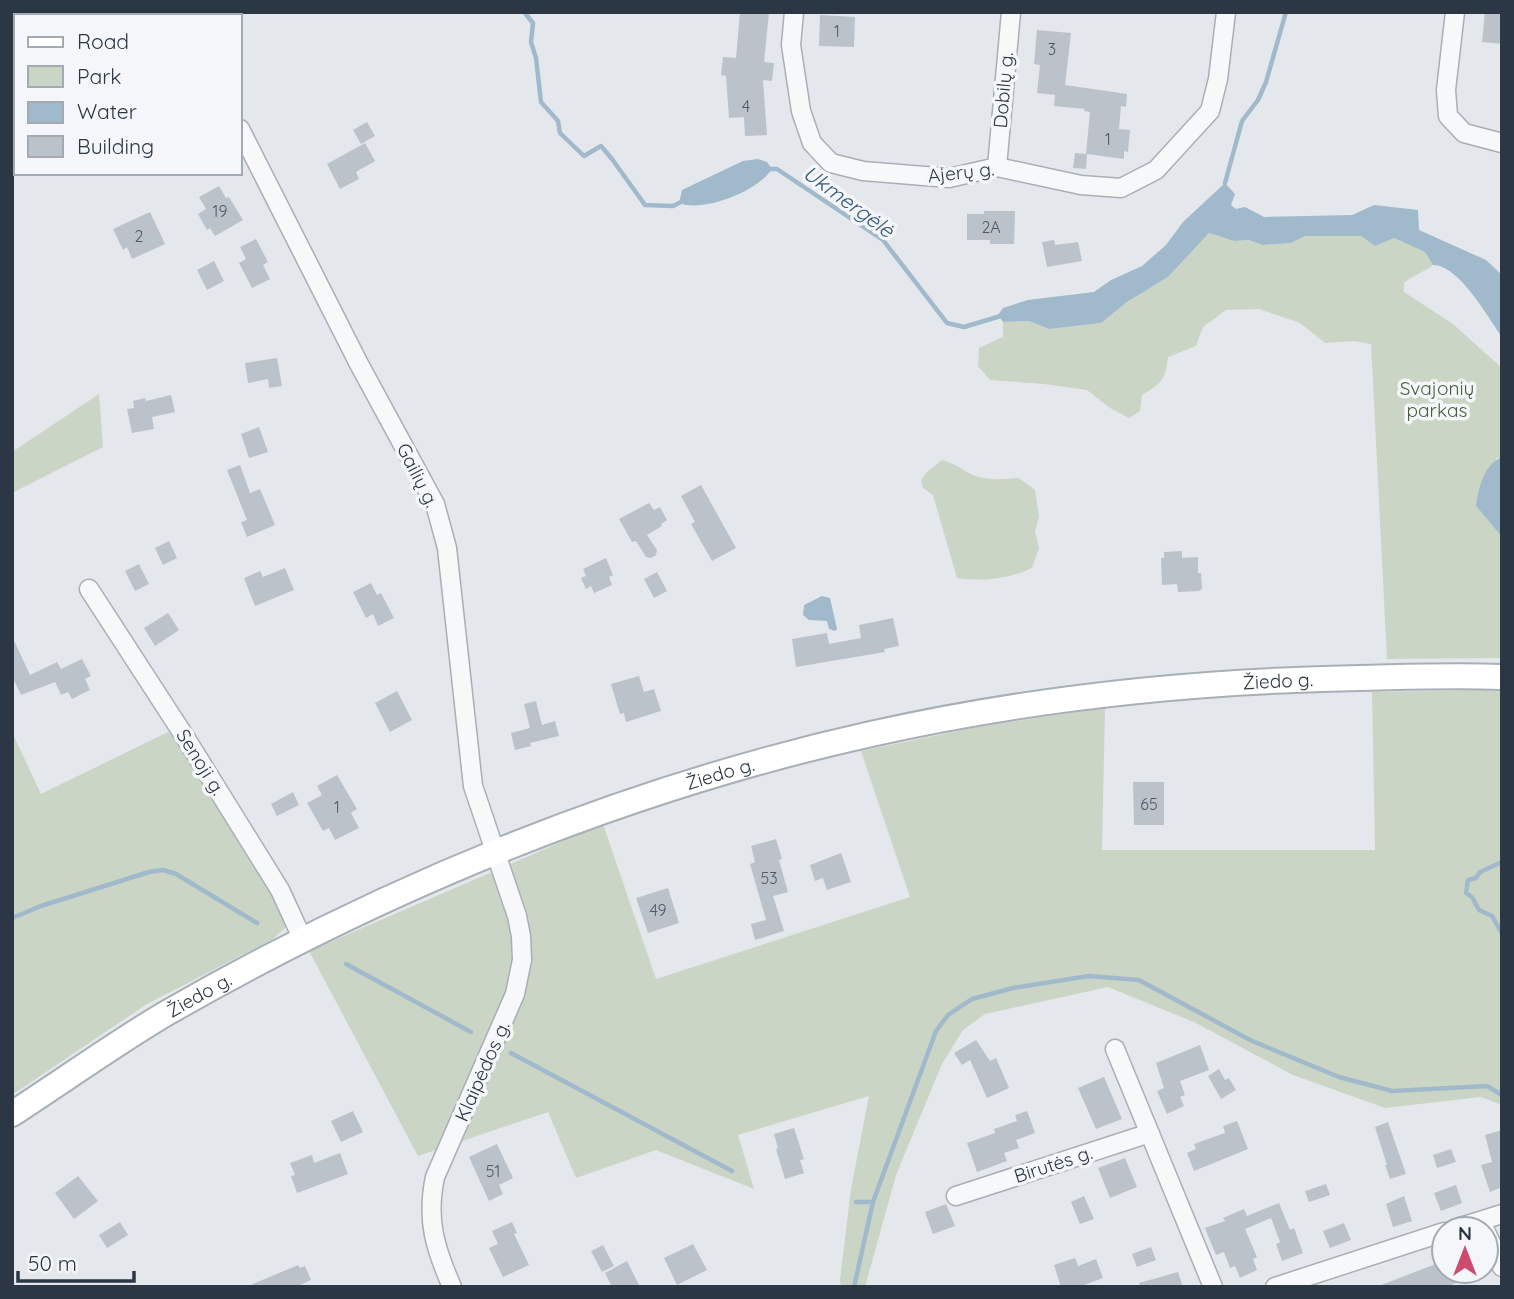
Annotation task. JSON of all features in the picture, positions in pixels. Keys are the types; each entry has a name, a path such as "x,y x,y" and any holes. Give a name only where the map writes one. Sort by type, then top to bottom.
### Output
{"street":[{"name":"Dobilų g.","path":"997,167 1011,12"},
{"name":"Ajerų g.","path":"793,18 791,45 801,111 812,143 831,163 875,172 949,177 997,167 1081,184 1121,188 1157,170 1210,111 1218,79 1226,12"},
{"path":"1455,12 1446,90 1448,116 1464,133 1502,143"},
{"name":"Gailių g.","path":"242,133 359,364 435,504 447,548 473,786 495,853"},
{"name":"Senoji g.","path":"89,589 280,890 303,940"},
{"name":"Žiedo g.","path":"12,1114 163,1016 303,940 495,853 591,816 721,773 827,744 951,718 1152,689 1224,683 1427,676 1502,677"},
{"name":"Klaipėdos g.","path":"452,1287 436,1247 432,1229 431,1194 435,1177 515,994 522,960 517,916 495,853"},
{"path":"1115,1049 1213,1287"},
{"name":"Birutės g.","path":"956,1196 1150,1133"},
{"path":"1275,1287 1430,1237"}],"green space":[{"name":"Svajonių parkas","path":"1209,233 1234,241 1247,240 1263,245 1291,243 1304,236 1361,236 1375,246 1394,238 1425,252 1433,265 1404,283 1404,292 1453,324 1502,368 1502,457 1497,458 1476,506 1502,537 1502,658 1387,659 1371,344 1354,341 1325,343 1300,323 1259,309 1226,310 1203,327 1196,346 1168,357 1166,371 1161,380 1142,395 1140,411 1129,418 1110,408 1087,390 990,380 978,366 979,348 1003,337 1003,322 1029,321 1049,329 1101,323 1127,302 1168,277"},
{"path":"99,394 103,447 12,493 12,452"},
{"path":"942,460 979,477 1019,478 1035,490 1039,517 1035,531 1039,548 1032,568 995,579 957,578 933,495 923,488 921,480"},
{"path":"1502,691 1502,1105 1481,1097 1385,1108 1293,1075 1196,1023 1108,987 985,1014 963,1030 942,1064 896,1175 865,1287 841,1287 840,1280 851,1189 869,1096 738,1135 754,1189 656,1150 576,1178 548,1112 418,1156 309,951 603,824 656,979 910,897 861,751 982,726 1105,708 1102,850 1375,850 1372,692"},
{"path":"12,732 41,794 168,732 187,748 275,893 287,921 285,928 273,939 147,1004 12,1095"}],"water":[{"path":"758,159 767,162 772,169 743,192 702,205 679,203 682,190 743,161"},
{"path":"1225,183 1235,194 1231,205 1236,209 1245,207 1264,217 1352,215 1374,205 1418,210 1419,230 1486,260 1502,275 1502,337 1463,283 1443,267 1433,265 1425,252 1394,238 1375,246 1361,236 1305,236 1291,243 1263,245 1248,240 1234,241 1209,233 1168,277 1127,302 1101,323 1049,329 1029,321 1003,322 998,315 1003,308 1028,300 1094,292 1111,280 1142,266 1166,245 1183,222"},
{"path":"1502,457 1502,537 1476,506 1486,471"},
{"path":"822,596 830,598 837,629 835,631 829,629 827,621 809,620 803,615 804,605"}],"building":[{"path":"740,12 769,12 764,62 774,63 772,81 763,80 767,135 745,136 744,117 729,118 726,76 721,75 723,57 736,58"},
{"path":"1485,12 1502,12 1502,44 1482,42"},
{"path":"820,15 855,17 854,47 819,46"},
{"path":"1037,30 1071,33 1065,85 1127,94 1126,107 1121,106 1119,129 1130,130 1128,152 1124,151 1124,159 1087,154 1086,169 1073,168 1075,153 1086,154 1090,112 1084,111 1085,109 1054,106 1055,95 1037,93 1040,65 1034,64"},
{"path":"367,122 375,136 361,144 353,130"},
{"path":"365,143 375,161 356,172 359,179 340,189 327,164"},
{"path":"219,186 243,220 215,236 210,228 207,230 198,214 206,209 199,197"},
{"path":"984,211 1015,211 1014,244 967,240 967,214 984,214"},
{"path":"150,212 165,244 132,259 127,247 123,250 113,229"},
{"path":"256,239 268,262 263,265 270,279 252,288 239,263 246,259 240,247"},
{"path":"1054,240 1055,245 1078,242 1082,261 1047,267 1042,242"},
{"path":"214,261 224,281 207,290 197,270"},
{"path":"277,358 282,386 269,388 268,379 248,383 245,363"},
{"path":"171,395 175,412 152,417 154,429 132,433 127,409 134,408 133,401"},
{"path":"259,427 268,452 249,458 241,434"},
{"path":"240,465 250,493 260,489 275,525 247,537 241,522 247,520 227,470"},
{"path":"701,485 736,548 712,561 691,524 695,522 681,496"},
{"path":"649,503 654,510 660,507 667,520 647,535 657,550 656,555 651,558 646,557 636,541 632,542 619,519"},
{"path":"169,541 177,558 163,565 155,548"},
{"path":"1182,551 1182,558 1198,557 1202,589 1199,591 1178,592 1177,584 1162,585 1161,558 1164,558 1164,552"},
{"path":"606,558 613,575 609,577 612,585 594,593 591,586 586,589 581,578 586,576 583,569"},
{"path":"139,564 149,584 135,591 125,571"},
{"path":"285,568 294,590 255,606 244,578 260,571 263,577"},
{"path":"657,572 667,591 654,598 644,579"},
{"path":"371,583 377,595 381,593 394,618 378,626 373,614 366,618 353,592"},
{"path":"168,613 179,630 155,646 144,628"},
{"path":"893,618 899,646 884,649 885,652 796,667 792,639 827,633 829,644 861,638 859,625"},
{"path":"12,636 30,675 57,662 61,669 82,659 91,676 85,679 90,690 72,699 68,692 61,695 55,682 21,695 12,676"},
{"path":"639,676 644,692 654,689 661,711 626,722 624,713 620,714 611,684"},
{"path":"397,691 412,720 390,732 375,703"},
{"path":"536,701 542,725 555,721 559,736 530,743 531,746 515,750 511,733 530,728 524,704"},
{"path":"337,775 357,809 351,813 359,828 335,840 329,828 323,831 307,803 322,795 317,786"},
{"path":"1133,782 1164,782 1164,825 1134,825"},
{"path":"293,792 299,805 277,816 271,804"},
{"path":"776,839 788,892 773,896 784,931 755,940 751,924 766,920 750,864 755,862 751,846"},
{"path":"841,853 851,882 827,890 823,878 815,881 810,865"},
{"path":"668,888 679,923 648,933 636,898"},
{"path":"976,1040 990,1061 996,1058 1009,1088 987,1098 970,1060 962,1065 954,1053"},
{"path":"1200,1045 1209,1070 1180,1081 1185,1095 1180,1097 1184,1106 1167,1114 1157,1091 1164,1088 1156,1063"},
{"path":"1219,1069 1225,1080 1229,1078 1236,1090 1221,1099 1208,1076"},
{"path":"1104,1077 1122,1119 1096,1129 1078,1088"},
{"path":"353,1111 363,1132 341,1142 331,1121"},
{"path":"1027,1111 1035,1133 1016,1140 1019,1148 1004,1153 1007,1161 977,1172 967,1143 995,1133 994,1129 1017,1121 1015,1115"},
{"path":"1237,1121 1248,1149 1194,1171 1187,1153 1196,1149 1194,1144 1225,1133 1223,1126"},
{"path":"1388,1122 1406,1174 1390,1179 1375,1127"},
{"path":"794,1128 804,1159 800,1160 804,1173 785,1179 774,1134"},
{"path":"1502,1130 1502,1187 1490,1192 1481,1165 1492,1162 1485,1135"},
{"path":"497,1144 513,1178 499,1185 503,1194 489,1201 469,1157"},
{"path":"1451,1149 1456,1162 1437,1168 1433,1155"},
{"path":"340,1153 348,1174 297,1193 291,1176 295,1175 290,1163 312,1155 314,1163"},
{"path":"1125,1158 1137,1187 1110,1198 1098,1168"},
{"path":"78,1176 98,1201 74,1219 55,1193"},
{"path":"1326,1184 1330,1195 1309,1202 1305,1191"},
{"path":"1456,1185 1462,1203 1441,1211 1434,1193"},
{"path":"1084,1196 1094,1219 1080,1224 1071,1202"},
{"path":"1404,1196 1412,1221 1393,1227 1386,1204"},
{"path":"1279,1203 1290,1230 1294,1228 1303,1253 1282,1261 1276,1244 1280,1242 1271,1218 1245,1229 1257,1257 1253,1259 1257,1270 1240,1278 1235,1266 1230,1268 1224,1252 1216,1255 1205,1228 1225,1221 1223,1218 1244,1209 1247,1216"},
{"path":"946,1204 955,1226 933,1234 925,1212"},
{"path":"120,1222 128,1235 107,1248 99,1235"},
{"path":"512,1222 517,1233 514,1234 529,1265 503,1277 489,1248 498,1244 492,1231"},
{"path":"1344,1223 1351,1240 1330,1248 1323,1231"},
{"path":"693,1244 707,1270 677,1285 664,1258"},
{"path":"603,1245 614,1266 602,1272 591,1251"},
{"path":"1151,1247 1156,1260 1137,1267 1132,1254"},
{"path":"1075,1258 1078,1266 1096,1259 1103,1278 1079,1287 1061,1287 1054,1265"},
{"path":"627,1261 640,1287 612,1287 605,1273"},
{"path":"298,1265 300,1268 305,1266 311,1280 296,1287 246,1287"},
{"path":"1430,1266 1430,1285 1451,1285 1446,1287 1376,1287"},
{"path":"1178,1272 1183,1287 1140,1287 1139,1283"}],"waterway":[{"name":"Ukmergėlė","path":"524,12 533,23 531,42 536,58 541,102 558,121 560,133 584,156 601,146 645,205 673,206 683,201"},
{"path":"1225,183 1242,121 1258,100 1266,82 1286,12"},
{"name":"Ukmergėlė","path":"769,169 777,169 883,240 947,323 964,327 1004,315"},
{"name":"Ukmergėlė","path":"1502,862 1468,880 1466,893 1472,897 1479,910 1492,916 1502,933"},
{"path":"12,918 41,906 163,870 176,874 257,923"},
{"path":"346,964 471,1032"},
{"path":"854,1287 873,1202 936,1031 948,1015 972,999 1013,988 1089,976 1139,980 1250,1040 1339,1077 1392,1091 1487,1086 1502,1095"},
{"path":"511,1053 732,1171"},
{"path":"856,1202 873,1202"}]}
